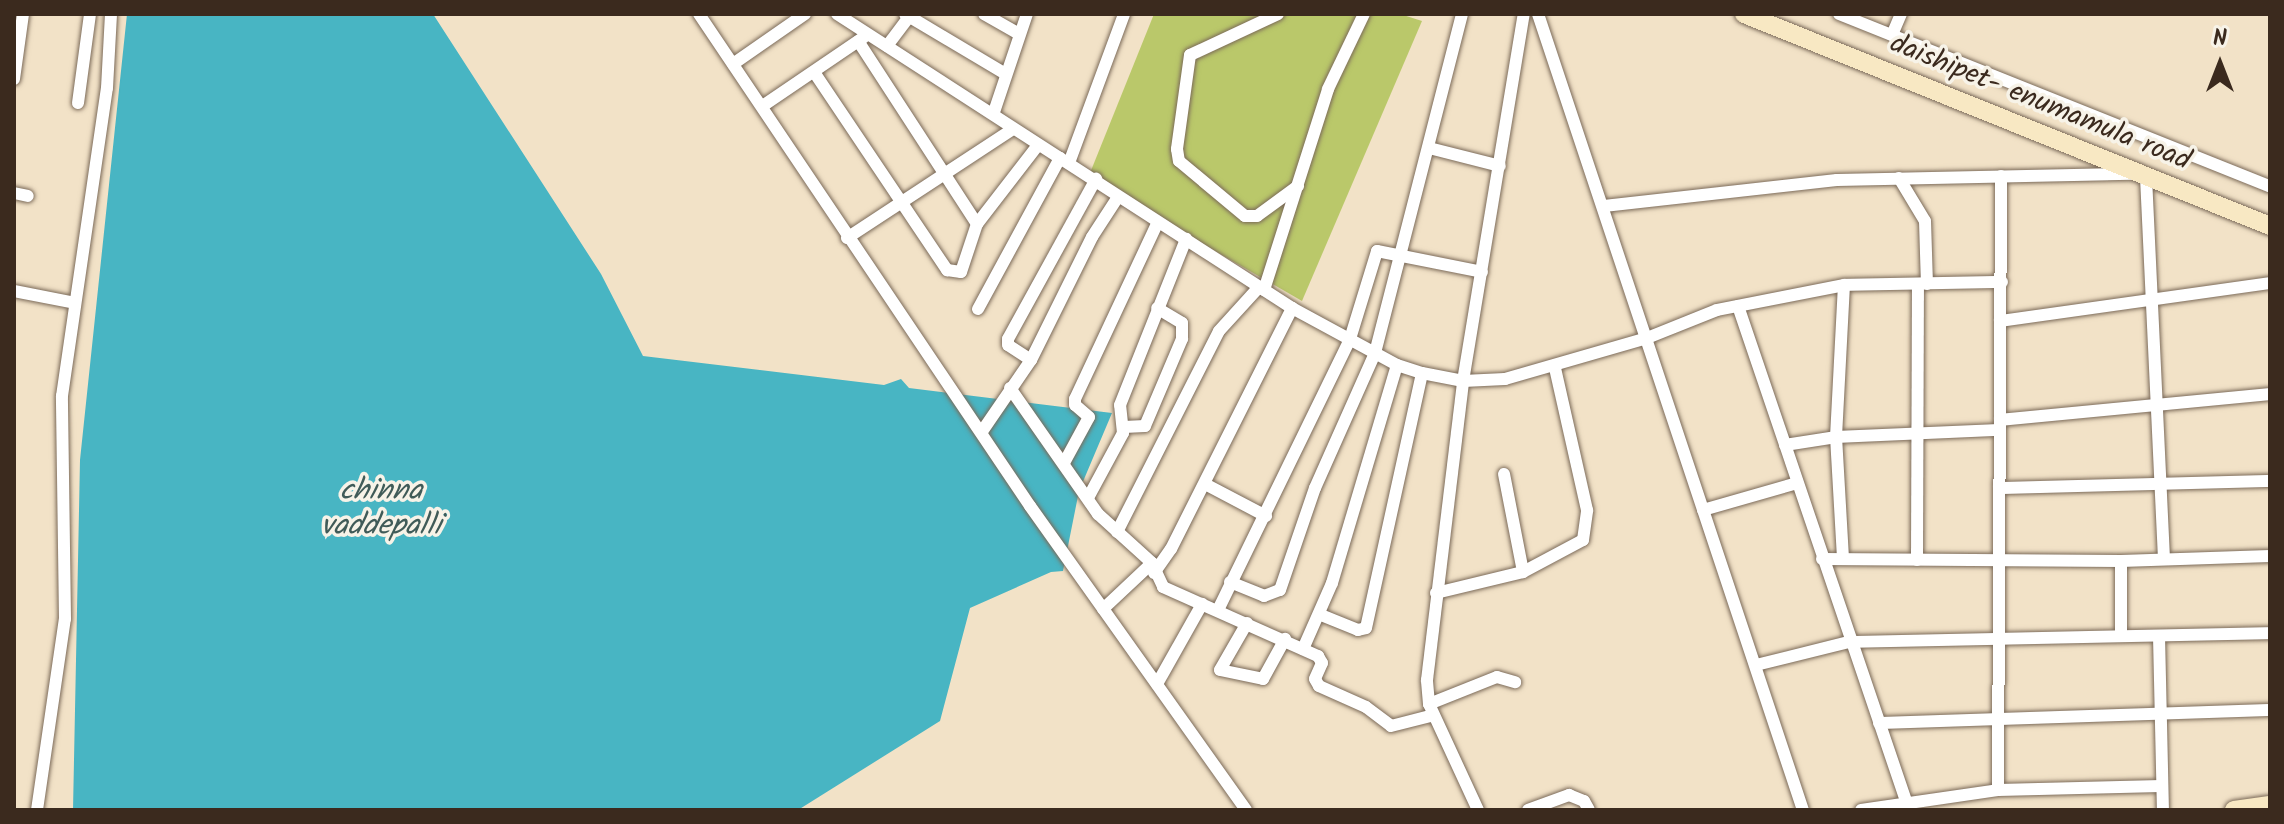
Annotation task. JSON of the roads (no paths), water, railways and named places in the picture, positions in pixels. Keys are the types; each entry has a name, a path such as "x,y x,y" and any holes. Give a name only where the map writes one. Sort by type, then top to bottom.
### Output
{"street":[{"path":"14,79 23,14"},
{"path":"78,103 90,14"},
{"path":"37,810 65,619 60,451 75,303 107,88 111,14"},
{"path":"717,14 702,18 764,105 847,238 1246,810"},
{"path":"733,64 805,14"},
{"path":"837,14 863,38 977,224"},
{"path":"994,112 1004,73 1027,14"},
{"path":"978,309 1065,161 1124,14"},
{"path":"1278,14 1190,55 1177,149 1179,161 1245,216 1257,216 1298,186"},
{"path":"1117,532 1219,331 1262,288 1328,89 1364,14"},
{"path":"1230,582 1264,596 1280,590 1315,488 1375,353 1462,14"},
{"path":"1478,810 1432,709 1436,593 1463,381 1524,14"},
{"path":"1538,14 1803,810"},
{"name":"daishipet- enumamula road","path":"1744,14 2270,226"},
{"path":"1839,14 2270,186"},
{"path":"1892,35 1901,14"},
{"path":"887,46 908,15 1004,73"},
{"path":"988,15 1019,34"},
{"path":"764,105 863,38"},
{"path":"863,38 887,46 994,112 1013,129 1096,179 1118,197 1292,308 1397,365 1422,373 1485,383 1555,368 1738,306 1844,285 2002,282"},
{"path":"814,72 901,201 956,275 966,261 977,224 1038,145"},
{"path":"847,238 1013,129"},
{"path":"1429,148 1500,166"},
{"path":"1998,790 2001,176"},
{"path":"1604,206 1707,192 1899,178 2142,176 2152,296 2164,559"},
{"path":"1899,178 1925,221 1917,560"},
{"path":"1031,360 1007,342 1096,179"},
{"path":"983,430 1031,360 1092,237 1118,197"},
{"path":"1064,463 1089,420 1075,399 1158,222"},
{"path":"1088,498 1124,427 1120,405 1186,239"},
{"path":"1218,610 1350,339 1377,251 1401,253 1482,272"},
{"path":"2000,321 2152,296 2270,283"},
{"path":"1843,558 1836,437 1844,285"},
{"path":"14,291 75,303"},
{"path":"1738,306 1849,642 1906,801"},
{"path":"1124,427 1145,426 1182,339 1182,323 1157,308"},
{"path":"1103,609 1153,568 1205,484 1292,308"},
{"path":"1303,649 1321,615 1397,365"},
{"path":"1436,593 1523,572 1575,547 1587,532 1587,510 1555,368"},
{"path":"1321,615 1358,630 1366,628 1422,373"},
{"path":"1010,388 1088,498 1153,568 1163,587 1285,639 1321,658 1315,679 1319,686 1366,707 1391,726 1497,677 1515,682"},
{"path":"1785,445 1836,437 1920,434 2000,425 2157,402 2270,394"},
{"path":"1504,474 1523,572"},
{"path":"1999,488 2160,481 2270,481"},
{"path":"1703,510 1797,483"},
{"path":"1205,484 1266,516"},
{"path":"1822,559 2121,561 2270,556"},
{"path":"2121,561 2121,636"},
{"path":"1157,684 1202,604"},
{"path":"1247,623 1220,670 1263,679 1285,639"},
{"path":"1756,665 1849,642 1999,636 2270,633"},
{"path":"2159,636 2163,810"},
{"path":"1879,723 1998,716 2270,710"},
{"path":"1861,810 1906,801 1998,790 2161,786"},
{"path":"1528,810 1569,795 1584,801 1589,810"},
{"path":"2234,810 2270,805"}],"water":[{"name":"chinna vaddepalli","path":"127,14 433,14 601,274 643,356 884,385 901,379 909,388 1112,413 1079,491 1063,571 1051,572 970,608 940,721 798,810 73,810 80,460"}]}
